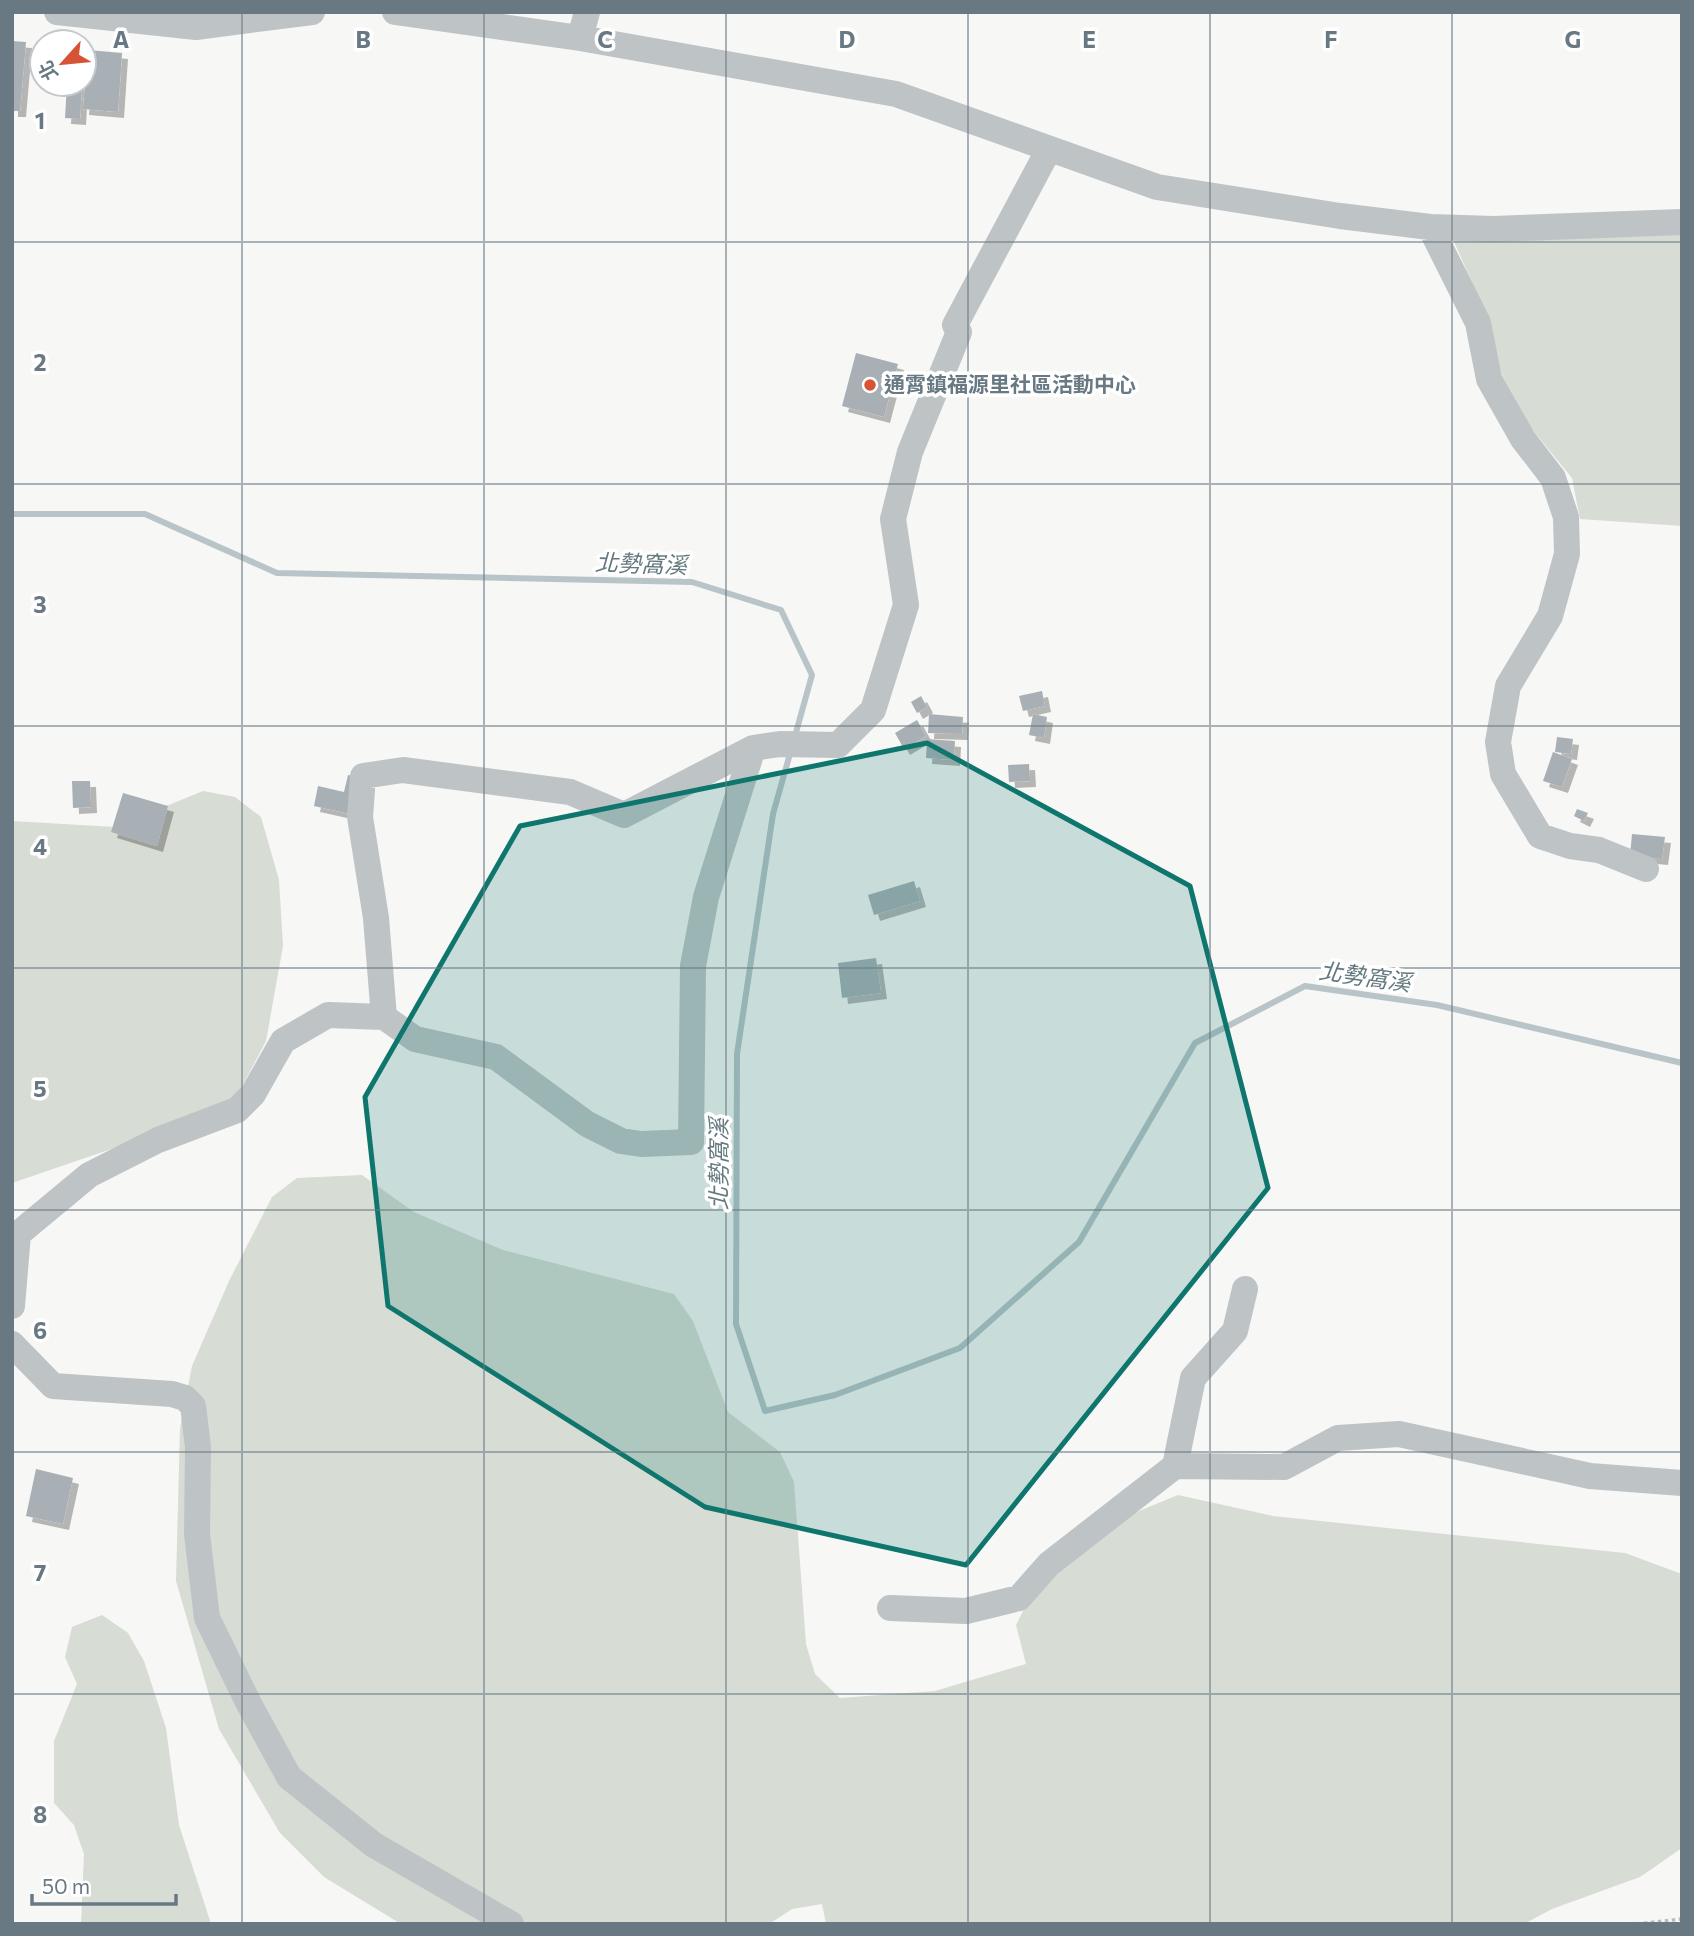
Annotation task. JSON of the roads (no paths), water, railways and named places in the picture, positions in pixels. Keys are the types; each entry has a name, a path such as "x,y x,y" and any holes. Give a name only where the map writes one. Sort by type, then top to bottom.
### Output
{"street":[{"path":"57,12 197,27 312,12"},
{"path":"395,12 580,38 896,94 1157,187 1430,227 1494,229 1682,222"},
{"path":"580,38 587,12"},
{"path":"384,1017 376,918 360,817 363,776 403,770 570,792 624,814 752,748 793,744 838,745 873,709 906,605 893,519 910,452 960,332 955,325 1049,149"},
{"path":"1430,227 1478,323 1489,379 1524,439 1553,478 1566,517 1567,554 1550,616 1508,685 1498,742 1503,774 1540,836 1570,846 1599,850 1646,869"},
{"path":"12,1306 18,1234 89,1175 158,1140 237,1110 253,1094 284,1041 328,1015 384,1017 415,1039 496,1057 587,1124 621,1141 641,1144 691,1142 693,966 706,897 752,748"},
{"path":"1175,1466 1193,1378 1235,1331 1245,1289"},
{"path":"12,1344 53,1386 172,1394 185,1398 192,1406 198,1447 197,1534 207,1618 289,1777 374,1845 511,1924"},
{"path":"890,1608 966,1611 1019,1598 1049,1564 1175,1466 1284,1467 1338,1438 1399,1434 1590,1476 1682,1483"}],"waterway":[{"name":"北勢窩溪","path":"12,514 145,514 277,573 692,582 781,610 812,675 795,736"},
{"name":"北勢窩溪","path":"791,750 773,814 737,1054 736,1324 765,1411 835,1395 960,1348 1079,1242 1195,1043 1305,986 1437,1005 1682,1063"}],"place":[{"name":"通霄鎮福源里社區活動中心","path":"870,385"}]}
